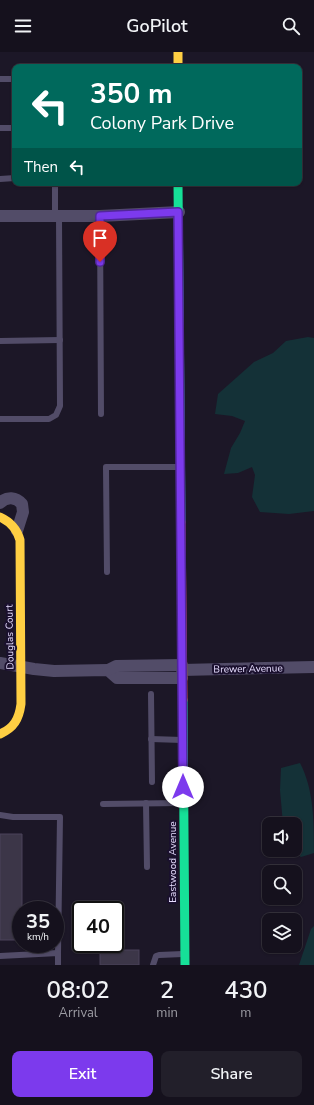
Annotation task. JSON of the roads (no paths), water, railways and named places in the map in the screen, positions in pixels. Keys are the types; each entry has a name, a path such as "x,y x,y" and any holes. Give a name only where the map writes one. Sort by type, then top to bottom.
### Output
{"street":[{"path":"178,52 178,64"},
{"name":"Eastwood Avenue","path":"178,186 185,965"},
{"path":"0,216 100,216 178,212"},
{"path":"0,503 6,498 11,498 16,499 22,504 23,512 17,531"},
{"path":"0,517 7,519 17,531"},
{"name":"Douglas Court","path":"0,734 12,728 19,717 21,704 20,540 17,531"},
{"path":"0,663 21,667"},
{"name":"Brewer Avenue","path":"21,667 54,671 108,670 117,678 182,671 314,667"}],"lane":[{"path":"0,79 12,79"},
{"path":"0,128 12,128"},
{"path":"0,180 12,178"},
{"path":"0,419 49,419 56,415 60,406 60,340 55,186"},
{"path":"100,216 101,414"},
{"path":"0,341 60,340"},
{"path":"107,572 106,466 181,467"},
{"path":"151,694 152,782"},
{"path":"151,739 183,740"},
{"path":"146,803 147,867"},
{"path":"103,804 183,803"},
{"path":"0,815 13,817 60,817 59,901"},
{"path":"0,956 58,953 58,965"},
{"path":"153,965 156,956 185,954"}]}
